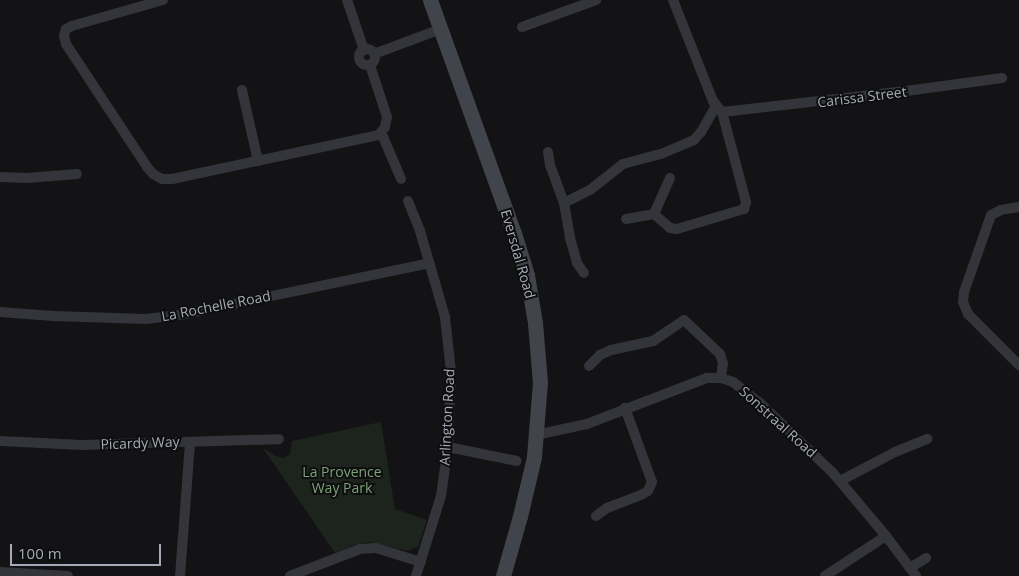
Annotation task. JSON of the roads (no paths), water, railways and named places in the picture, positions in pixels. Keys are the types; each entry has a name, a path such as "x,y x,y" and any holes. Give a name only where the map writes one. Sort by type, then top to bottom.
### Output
{"street":[{"path":"162,0 72,26 66,29 64,36 66,44 147,167 157,177 172,179 374,137 381,132 387,122 387,113 370,65"},
{"path":"347,0 364,50"},
{"name":"Eversdal Road","path":"430,0 509,216 527,275 539,360 536,435 529,482 503,576"},
{"path":"522,27 596,0"},
{"path":"654,214 668,227 677,229 744,209 746,202 719,109 674,0"},
{"path":"374,54 441,29"},
{"path":"364,50 371,50 374,54 375,60 370,65 364,65 360,59 360,53 364,50"},
{"name":"Carissa Street","path":"719,109 906,92 1002,78"},
{"path":"242,90 258,161"},
{"path":"564,203 590,190 616,167 669,151 694,140 719,109"},
{"path":"381,132 401,179"},
{"path":"548,152 550,165 564,203 570,238 577,263 584,273"},
{"path":"0,177 27,178 78,174"},
{"path":"654,214 670,178"},
{"name":"Arlington Road","path":"408,201 430,263 448,332 451,378 448,447 441,496 416,576"},
{"path":"1019,207 1001,210 991,215 963,298 968,314 1019,365"},
{"path":"626,219 654,214"},
{"name":"La Rochelle Road","path":"0,312 53,316 155,318 181,315 430,263"},
{"path":"536,435 581,426 701,380 721,378 722,363 720,354 684,320 653,341 611,350 600,355 589,366"},
{"name":"Sonstraal Road","path":"721,378 747,391 840,481 913,572"},
{"path":"596,516 607,508 641,495 651,485 650,474 625,408"},
{"name":"Picardy Way","path":"0,441 82,445 279,439"},
{"path":"840,481 895,452 927,439"},
{"path":"180,576 190,442"},
{"path":"448,447 517,461"},
{"path":"825,576 886,536"},
{"path":"290,576 360,549 376,548 421,562"},
{"path":"913,572 926,558"},
{"path":"0,572 68,576"}],"park label":[{"name":"La Provence Way Park","path":"342,480"}]}
